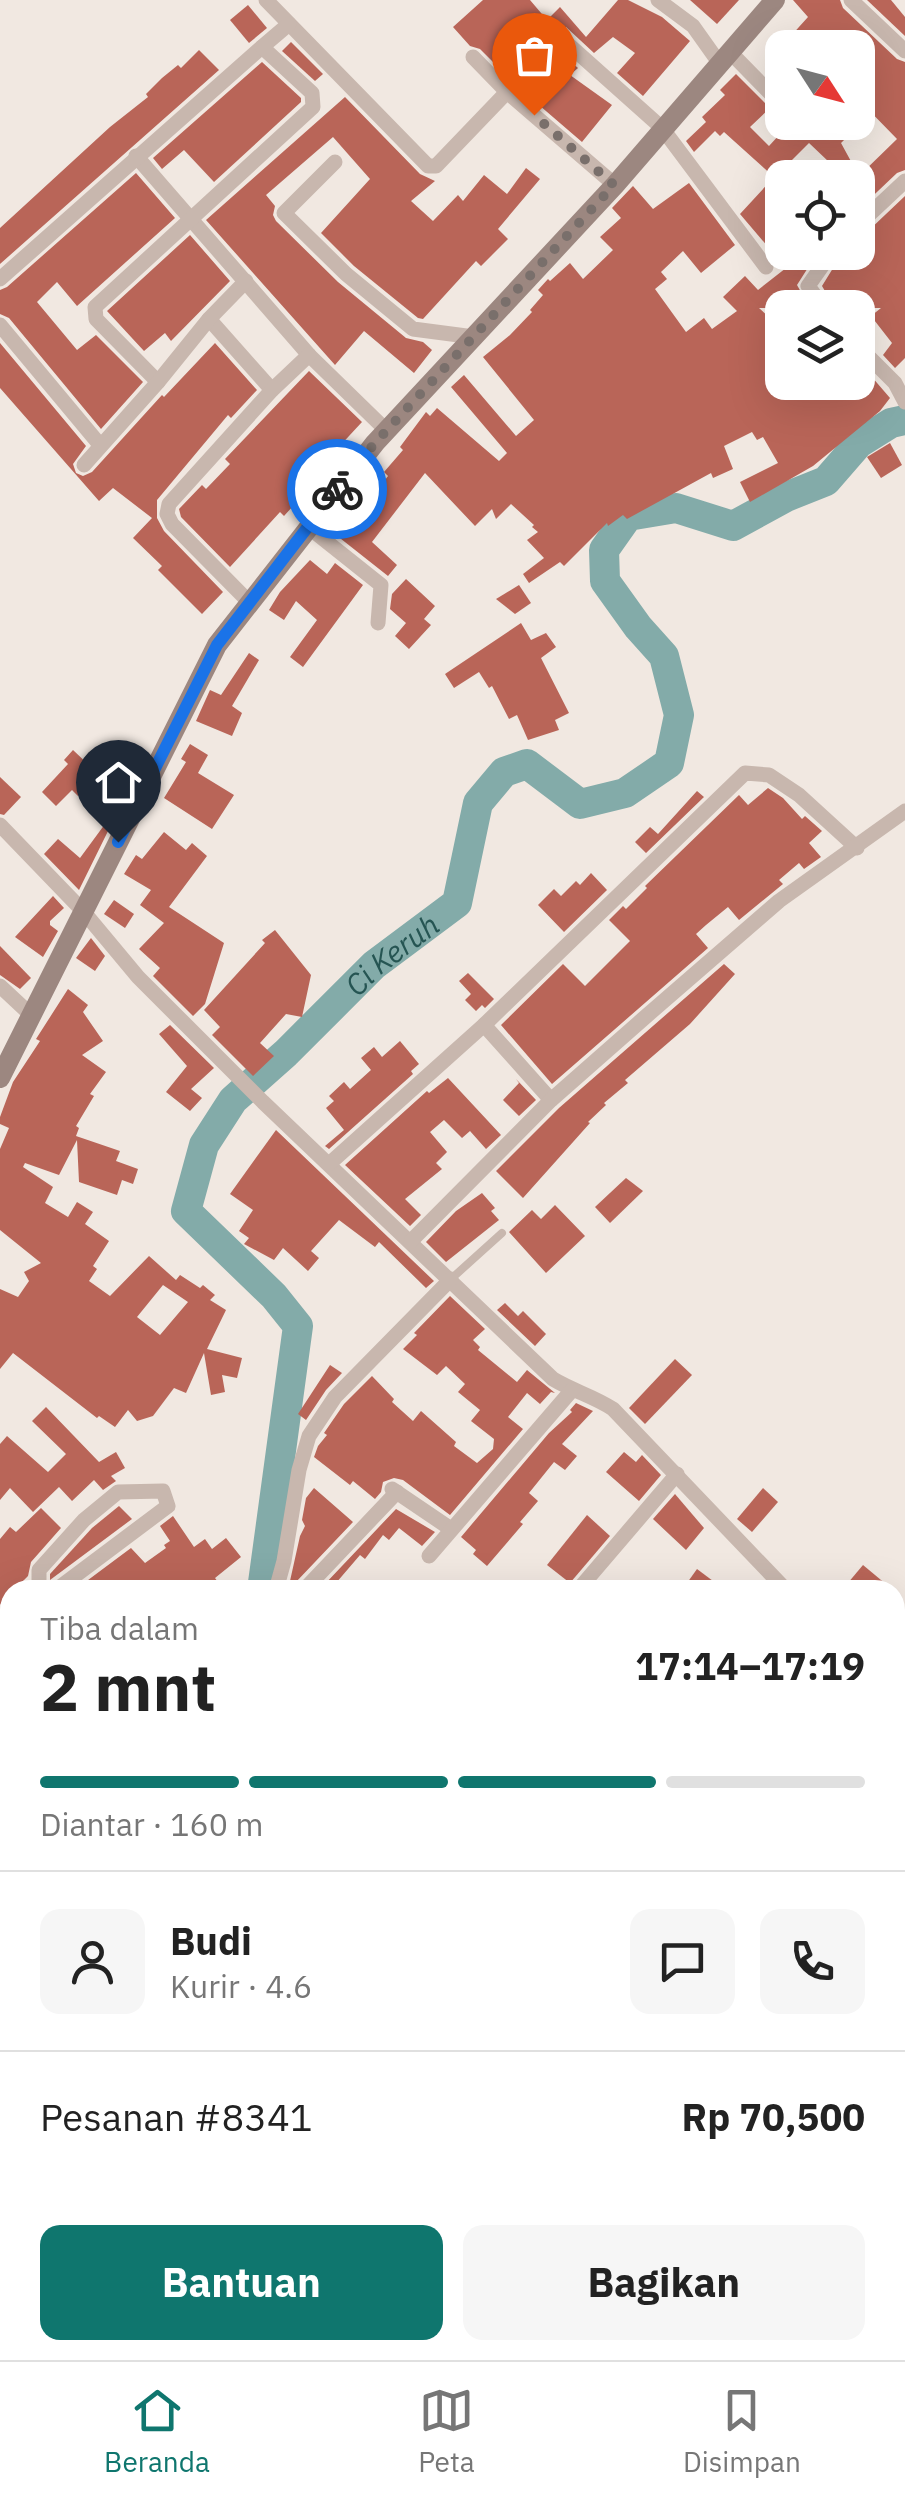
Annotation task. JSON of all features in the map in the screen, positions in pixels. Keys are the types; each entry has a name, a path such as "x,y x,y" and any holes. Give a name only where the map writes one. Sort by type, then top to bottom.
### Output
{"main road":[{"path":"0,1078 217,645 307,526 387,430 614,185 774,0"}],"street":[{"path":"266,0 428,166 436,166 507,92"},
{"path":"658,0 765,90"},
{"path":"851,0 905,50"},
{"path":"0,279 289,24"},
{"path":"559,36 662,128 765,266"},
{"path":"158,382 94,312 95,307 313,107 312,93 262,47"},
{"path":"473,57 507,92 614,185"},
{"path":"136,156 309,355 387,430"},
{"path":"336,162 284,213 346,274 412,328 474,336"},
{"path":"875,209 905,181"},
{"path":"84,465 246,281"},
{"path":"209,319 272,390"},
{"path":"0,325 100,445"},
{"path":"249,602 172,524 167,514 169,504 309,355"},
{"path":"875,363 905,400"},
{"path":"307,526 380,585 378,623"},
{"path":"329,1164 484,1025 745,773 770,775 799,795 857,848"},
{"path":"411,1241 550,1100 780,901 905,811"},
{"path":"0,825 83,911 138,977 263,1102 553,1379 572,1390 587,1392 612,1408 775,1580"},
{"path":"0,986 30,1014"},
{"path":"484,1025 550,1100"},
{"path":"279,1580 309,1436 335,1397 452,1279"},
{"path":"429,1556 572,1390"},
{"path":"587,1580 677,1474"},
{"path":"312,1580 394,1490 451,1529"},
{"path":"38,1580 38,1570 84,1520 118,1492 162,1491 168,1506 69,1580"},
{"path":"284,1562 304,1580"}],"lane":[{"path":"452,1279 502,1233"}],"building":[{"path":"483,0 530,0 547,20 560,7 586,37 618,0 628,0 662,17 690,41 643,96 617,73 635,53 613,37 594,53 566,27 551,28 551,44 578,68 570,75 612,105 582,142 525,93 539,79 510,57 499,68 453,27"},
{"path":"690,0 739,0 717,24"},
{"path":"793,0 840,0 843,8 866,30 796,30 808,17"},
{"path":"867,0 891,0 905,17 905,36"},
{"path":"248,5 267,28 249,43 230,20"},
{"path":"875,38 905,62 905,170 875,194 875,160 897,139 875,116"},
{"path":"291,42 323,74 315,81 282,51"},
{"path":"199,50 219,70 0,264 0,228 148,97 146,94 162,78 178,65 181,68"},
{"path":"262,62 301,102 214,182 184,150 162,169 153,158"},
{"path":"736,74 765,103 765,113 750,127 769,146 774,140 844,140 841,143 850,160 827,160 809,143 792,160 765,160 765,169 724,132 720,136 715,131 694,152 686,141 706,122 702,117 725,95 720,90"},
{"path":"345,97 420,174 435,181 411,201 433,221 458,195 463,201 484,175 507,194 526,168 540,179 498,229 508,239 481,266 476,261 423,319 354,266 321,233 370,179 333,137 266,195 275,206 276,221 338,282 406,338 423,342 432,350 414,373 364,331 335,365 206,220"},
{"path":"136,173 175,218 77,306 57,282 37,302 77,350 96,335 143,382 101,429 9,318 0,314 0,290"},
{"path":"689,183 735,245 701,273 683,251 661,272 667,279 655,289 686,332 704,318 712,329 737,311 723,297 745,276 758,290 783,270 807,270 797,285 800,290 765,290 765,308 759,308 765,313 765,400 875,400 875,381 890,398 880,411 813,466 750,502 740,482 778,463 763,437 757,440 752,432 724,446 733,469 713,478 711,473 627,519 623,515 608,526 607,523 564,566 560,562 529,583 523,574 544,558 527,540 538,532 534,525 511,504 496,519 492,509 475,526 425,473 372,542 397,565 388,576 331,531 343,517 350,524 364,508 426,412 430,416 437,408 499,461 507,453 451,387 464,375 516,436 534,420 483,357 532,312 543,295 538,290 548,279 570,263 583,279 613,250 600,237 621,218 612,208 633,186 653,209"},
{"path":"765,187 765,243 740,214"},
{"path":"905,196 905,358 895,368 883,355 892,343 875,321 875,313 881,308 875,308 875,290 824,290 822,286 832,270 875,270 875,224"},
{"path":"190,235 230,281 171,341 165,333 144,351 107,311"},
{"path":"0,343 86,446 73,464 76,473 83,476 92,472 215,343 257,390 231,418 228,415 157,500 157,518 164,531 223,592 202,614 158,570 162,566 133,538 152,518 113,488 99,501 0,388"},
{"path":"309,371 362,422 298,491 303,495 284,516 280,512 230,567 181,517 179,509 230,464 225,459"},
{"path":"890,443 902,465 881,478 867,457"},
{"path":"310,560 327,574 335,563 363,585 303,667 290,657 317,620 296,601 284,620 269,610"},
{"path":"406,579 435,606 424,619 431,625 409,649 395,636 406,623 390,609 392,594"},
{"path":"519,585 531,603 515,614 496,599"},
{"path":"521,623 531,640 546,633 556,647 541,658 569,713 555,720 559,730 528,740 517,715 509,719 492,686 489,688 479,672 454,688 445,674"},
{"path":"249,653 259,660 232,706 242,713 232,736 196,721 210,690 221,695"},
{"path":"190,744 208,755 198,773 234,795 212,829 164,798 186,762 181,759"},
{"path":"73,750 92,768 84,777 90,782 78,796 72,790 56,806 42,792 68,764 64,760"},
{"path":"0,777 21,797 4,815 0,814"},
{"path":"768,788 802,819 805,816 822,831 809,843 821,857 804,869 799,863 779,880 783,884 739,920 728,907 706,925 696,934 708,948 552,1084 501,1025 563,964 585,986 630,941 609,920 623,906 626,909 739,795 748,805"},
{"path":"697,791 704,797 646,853 635,842 650,827 658,834"},
{"path":"105,824 110,827 79,890 44,854 58,839 80,858"},
{"path":"164,832 186,850 192,843 207,856 169,907 224,943 205,1004 193,1016 153,976 160,968 139,949 164,923 140,905 151,890 124,874 136,855 142,859"},
{"path":"591,873 607,890 564,932 538,905 554,889 561,896"},
{"path":"53,896 64,908 50,921 58,931 43,957 15,937"},
{"path":"114,900 134,914 125,928 104,914"},
{"path":"275,930 311,975 302,1017 286,1014 260,1043 274,1056 253,1076 212,1035 220,1027 204,1010 265,943 262,940"},
{"path":"91,938 105,956 95,971 76,958"},
{"path":"0,946 31,978 20,989 0,975"},
{"path":"724,964 735,974 690,1024 625,1080 628,1083 604,1103 523,1198 496,1171 559,1108"},
{"path":"468,973 494,999 485,1008 482,1005 476,1011 465,1000 471,994 459,981"},
{"path":"68,989 88,1005 83,1012 103,1041 82,1055 106,1072 90,1094 94,1096 76,1126 76,1136 120,1151 116,1161 138,1169 133,1184 122,1180 117,1195 79,1182 77,1140 59,1175 25,1163 23,1167 53,1187 45,1203 68,1217 77,1202 93,1212 85,1224 109,1241 93,1266 97,1269 89,1281 110,1296 149,1256 176,1280 180,1275 215,1295 210,1300 226,1310 207,1349 242,1358 237,1378 222,1375 225,1392 211,1395 204,1353 186,1393 174,1388 153,1416 137,1421 128,1410 115,1427 97,1418 13,1353 0,1369 0,1289 18,1297 29,1281 24,1272 41,1263 0,1230 0,1149 9,1128 0,1124 0,1117 13,1082 40,1041 36,1039","holes":["163,1285 188,1302 160,1335 137,1317"]},
{"path":"170,1025 214,1068 191,1089 202,1098 190,1111 166,1092 187,1066 159,1034"},
{"path":"400,1041 419,1064 411,1071 413,1074 329,1149 325,1146 344,1130 326,1108 334,1101 329,1096 344,1082 350,1089 371,1070 361,1058 374,1047 382,1057"},
{"path":"448,1078 501,1135 486,1149 470,1131 462,1138 444,1120 430,1132 447,1152 436,1163 442,1169 405,1199 421,1215 410,1226 345,1165 427,1091"},
{"path":"516,1079 536,1100 519,1116 503,1100 519,1083"},
{"path":"276,1130 434,1281 426,1288 379,1242 375,1247 339,1220 311,1251 319,1258 308,1271 283,1248 274,1260 244,1244 249,1238 239,1231 253,1210 230,1194"},
{"path":"626,1178 643,1191 610,1223 595,1207"},
{"path":"482,1193 495,1208 491,1211 499,1220 446,1262 426,1242 456,1211"},
{"path":"555,1205 585,1236 546,1273 509,1232 532,1210 541,1219"},
{"path":"450,1296 485,1329 473,1340 480,1347 478,1350 517,1382 527,1370 555,1393 551,1392 540,1404 527,1393 508,1417 523,1429 450,1515 403,1480 394,1478 383,1482 375,1499 314,1457 327,1435 324,1433 344,1404 372,1376 413,1421 421,1411 456,1442 454,1446 477,1463 493,1449 494,1439 471,1421 480,1410 458,1392 465,1384 446,1366 437,1375 403,1349"},
{"path":"505,1303 518,1316 523,1311 546,1334 535,1346 497,1310"},
{"path":"675,1359 692,1375 645,1424 629,1408"},
{"path":"330,1365 342,1373 306,1420 298,1414"},
{"path":"576,1403 593,1411 562,1444 577,1456 565,1470 554,1462 529,1493 538,1501 487,1566 461,1537"},
{"path":"46,1407 99,1462 116,1452 125,1468 111,1476 116,1481 103,1490 94,1480 72,1501 59,1487 33,1512 10,1488 0,1500 0,1444 7,1436 48,1472 66,1454 32,1421"},
{"path":"624,1452 636,1462 642,1455 661,1475 639,1501 606,1472"},
{"path":"314,1488 353,1522 298,1580 290,1580 305,1526 302,1520 306,1498"},
{"path":"763,1488 778,1502 752,1532 737,1519"},
{"path":"675,1494 704,1528 686,1550 653,1519"},
{"path":"119,1506 132,1519 50,1580 50,1574 92,1528"},
{"path":"41,1508 61,1528 31,1562 24,1580 0,1580 0,1539 10,1527 16,1532"},
{"path":"396,1509 435,1532 422,1546 399,1528 389,1540 383,1535 365,1559 360,1555 339,1580 329,1580"},
{"path":"587,1515 610,1536 573,1580 566,1580 547,1565"},
{"path":"173,1516 194,1547 205,1539 212,1549 226,1538 241,1557 216,1580 88,1580 131,1548 145,1563 166,1548 164,1545 170,1541 160,1526"},
{"path":"863,1565 881,1580 850,1580"},
{"path":"697,1569 712,1580 689,1580"}],"waterway":[{"name":"Ci Keruh","path":"263,1580 298,1326 274,1296 186,1211 204,1145 233,1100 374,965 457,903 478,803 504,772 527,764 580,804 625,793 669,763 679,715 664,656 605,581 604,550 628,516 676,508 733,526 786,497 826,481 859,443 891,423 905,420"}],"way so far":[{"path":"337,489 614,185 534,115"}],"route":[{"path":"118,842 217,645 337,489"}]}
